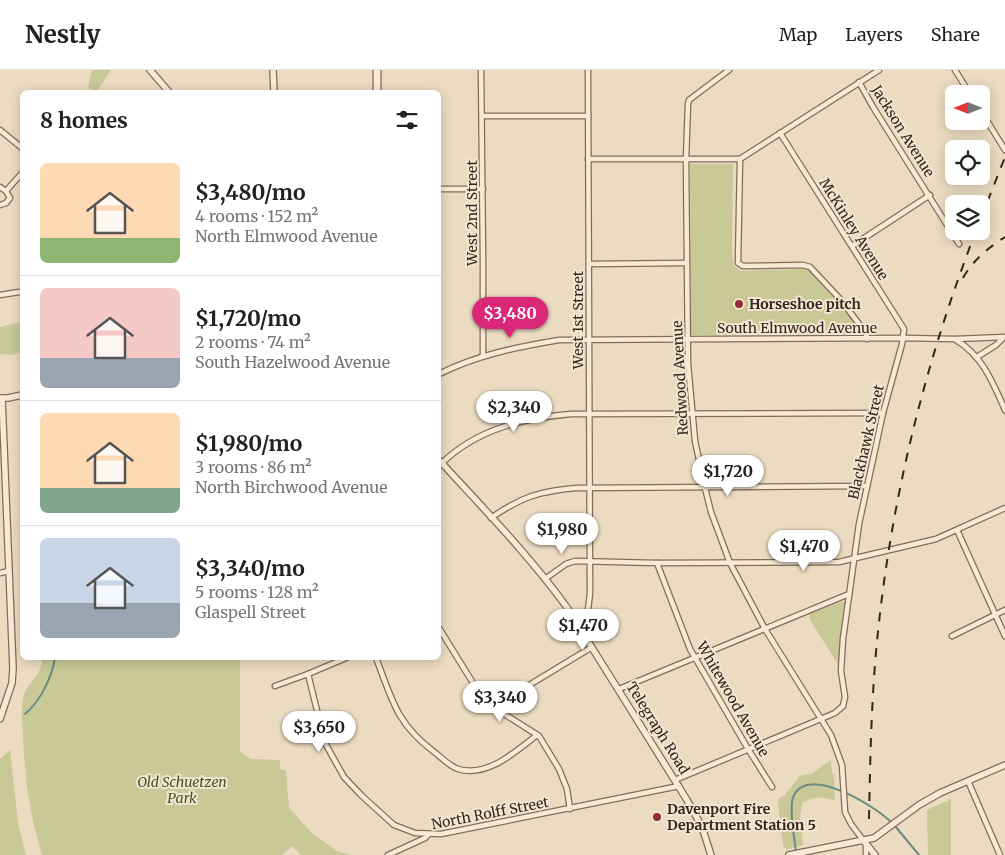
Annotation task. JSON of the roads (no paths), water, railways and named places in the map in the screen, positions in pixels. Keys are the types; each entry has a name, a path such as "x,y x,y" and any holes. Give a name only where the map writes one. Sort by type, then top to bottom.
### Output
{"main road":[{"path":"377,70 377,90"}],"street":[{"path":"150,70 167,90"},
{"path":"273,70 274,90"},
{"name":"West 2nd Street","path":"482,70 482,356"},
{"name":"West 1st Street","path":"580,628 587,619 590,593 588,70"},
{"name":"Redwood Avenue","path":"729,70 689,100 687,111 687,340 694,441 712,512 730,563 765,629 831,735 842,765 845,812 864,842"},
{"path":"588,159 740,159 879,70"},
{"path":"955,70 964,85"},
{"name":"Jackson Avenue","path":"860,82 873,107 959,244"},
{"path":"482,116 588,116"},
{"path":"990,126 1005,150"},
{"path":"0,130 20,146"},
{"name":"McKinley Avenue","path":"780,133 904,329 903,338"},
{"path":"740,159 737,260 743,266 803,265 810,267 840,300 866,333 867,339"},
{"path":"6,191 20,175"},
{"path":"0,187 9,195 8,201 0,205"},
{"path":"441,189 483,189"},
{"path":"852,246 930,195"},
{"path":"589,264 687,263"},
{"path":"0,295 19,292"},
{"path":"977,357 996,345 1004,337"},
{"name":"South Elmwood Avenue","path":"441,373 482,356 559,340 955,339 1004,337"},
{"name":"Blackhawk Street","path":"822,719 835,713 842,706 844,691 841,671 854,559 866,486 903,338"},
{"path":"955,339 966,346 984,366 1005,410"},
{"path":"0,719 12,684 13,668 1,398 20,394"},
{"path":"441,460 455,450 490,431 518,421 551,415 883,413"},
{"name":"Telegraph Road","path":"441,462 545,578 580,628 679,786 702,828 711,855"},
{"path":"492,518 509,505 539,492 576,488 866,486"},
{"path":"545,578 566,564 575,562 839,562 936,539 1005,508"},
{"path":"957,530 1005,636"},
{"name":"Whitewood Avenue","path":"658,563 693,657 772,787"},
{"path":"0,573 8,571"},
{"path":"619,689 850,594"},
{"path":"952,636 1005,610"},
{"path":"441,631 473,683 494,707 539,736 559,769 567,789 570,809"},
{"path":"494,707 592,647"},
{"path":"275,686 341,660"},
{"path":"377,660 394,707 403,722 420,742 458,769 472,770 503,760 537,735"},
{"path":"308,674 325,743 344,777 394,825 415,833 428,835"},
{"path":"675,780 822,719"},
{"path":"789,855 864,842 874,838 919,805 940,793 1005,765"},
{"path":"968,781 1000,855"},
{"name":"North Rolff Street","path":"388,855 428,835 570,809 679,786"},
{"path":"864,842 866,855"},
{"path":"864,842 874,855"}],"waterway":[{"path":"25,714 36,703 44,689 54,660"},
{"path":"796,853 792,823 792,800 802,787 814,784 828,786 858,799 891,822"},
{"path":"895,826 919,855"}],"railway":[{"path":"990,195 1005,157"},
{"path":"963,278 981,255 1005,237"},
{"path":"869,819 875,664 888,553 898,499 923,390 939,336 973,240"}],"place":[{"name":"Horseshoe pitch","path":"739,304"},
{"name":"Davenport Fire Department Station 5","path":"657,817"}],"park label":[{"name":"Old Schuetzen Park","path":"182,790"}]}
